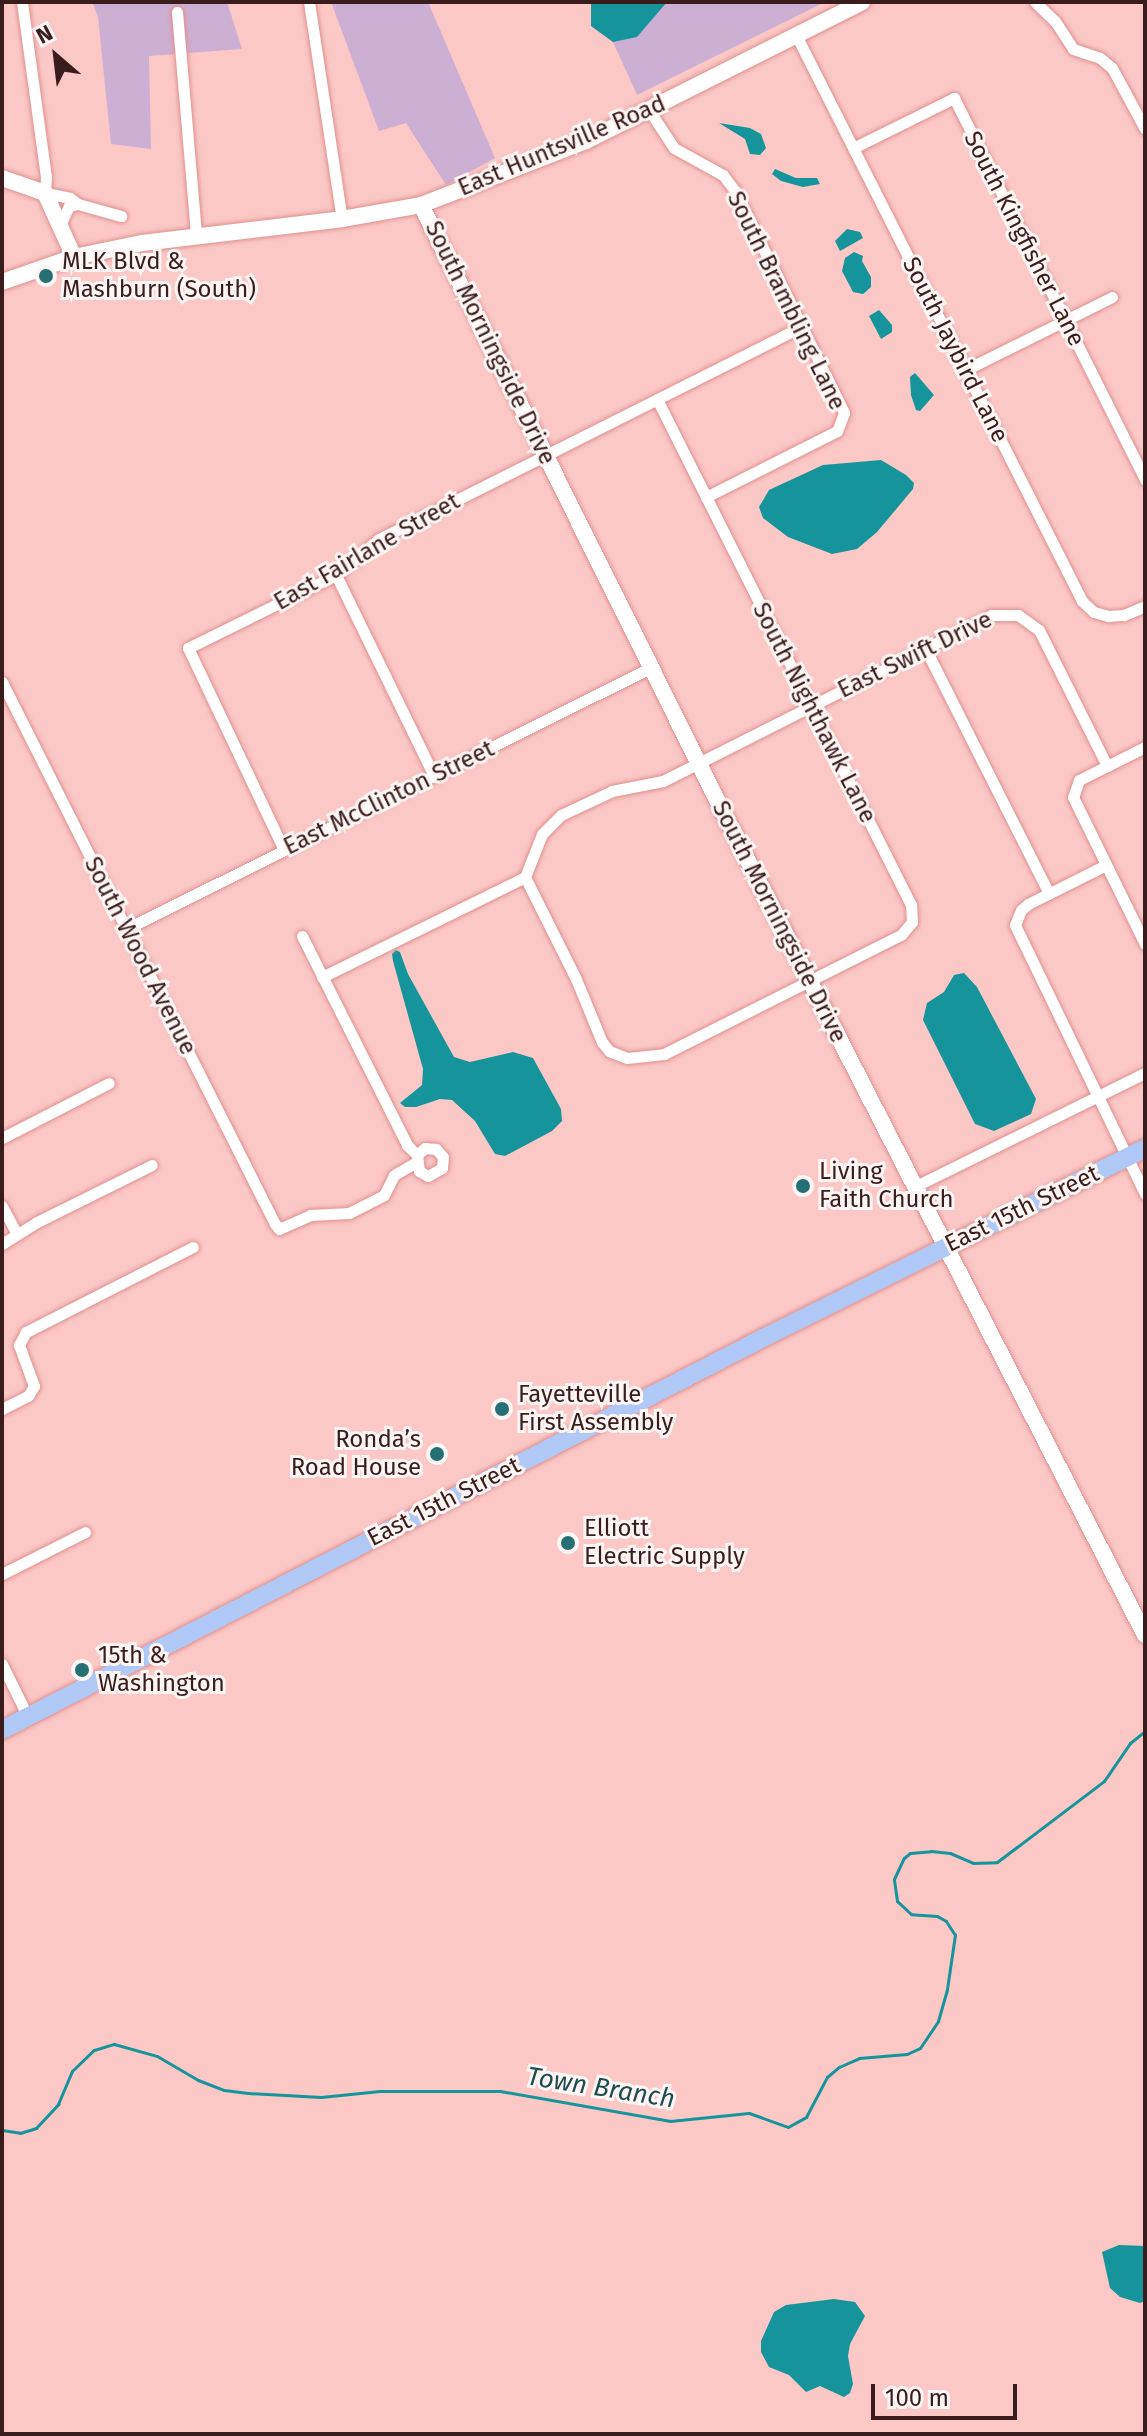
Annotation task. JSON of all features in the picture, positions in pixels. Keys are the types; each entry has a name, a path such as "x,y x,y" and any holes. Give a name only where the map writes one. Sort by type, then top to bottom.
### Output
{"main road":[{"name":"East 15th Street","path":"2,1730 945,1246 1145,1148"}],"street":[{"path":"22,2 46,177 45,193 74,257"},
{"path":"309,2 342,219"},
{"name":"East Huntsville Road","path":"2,282 74,257 196,235 342,219 421,205 586,141 862,2"},
{"path":"1035,2 1055,21 1073,49 1100,58 1112,68 1145,129"},
{"path":"177,12 196,235"},
{"name":"South Jaybird Lane","path":"796,35 1082,601 1094,612 1108,616 1124,615 1145,606"},
{"name":"South Kingfisher Lane","path":"853,148 954,98 1145,480"},
{"name":"South Brambling Lane","path":"649,110 674,148 723,175 735,191 841,403 842,423 827,437 706,497"},
{"path":"2,178 121,216"},
{"path":"61,223 69,206 78,204"},
{"name":"South Morningside Drive","path":"421,205 698,763 1145,1635"},
{"path":"965,370 1112,297"},
{"name":"East Fairlane Street","path":"284,850 188,648 336,575 379,539 802,326"},
{"name":"South Nighthawk Lane","path":"657,399 913,914 908,929 901,935 809,981"},
{"path":"336,575 434,776"},
{"name":"East Swift Drive","path":"525,877 542,834 561,815 599,795 663,781 991,615 1011,614 1029,621 1042,636 1107,766"},
{"path":"925,648 1049,893"},
{"name":"East McClinton Street","path":"126,929 652,667"},
{"name":"South Wood Avenue","path":"2,682 279,1229 310,1215 349,1213 384,1195 394,1175 416,1159 322,977"},
{"path":"1145,747 1079,780 1073,797 1145,944"},
{"path":"1106,865 1021,910 1015,925 1145,1194"},
{"path":"302,936 322,977 525,877 576,979 602,1042 618,1055 653,1057 809,981"},
{"path":"914,1187 1145,1073"},
{"path":"2,1138 109,1083"},
{"path":"2,1244 152,1165"},
{"path":"2,1206 17,1234"},
{"path":"2,1409 28,1396 34,1386 19,1345 26,1332 193,1247"},
{"path":"2,1574 85,1532"},
{"path":"2,1664 28,1717"}],"shaded area":[{"path":"92,2 227,2 242,49 149,56 151,149 111,144 98,17"},
{"path":"331,2 428,2 495,158 446,185 406,123 379,131"},
{"path":"591,2 825,2 637,95 613,42 591,26"}],"water":[{"path":"591,2 667,2 637,37 613,42 591,26"},
{"path":"719,123 750,128 761,134 766,148 760,155 750,154 745,139"},
{"path":"775,169 796,178 817,178 820,184 803,187 781,181 772,174"},
{"path":"847,229 860,232 863,238 840,251 835,241"},
{"path":"854,252 863,256 862,261 871,277 871,287 863,294 853,292 842,271 845,258"},
{"path":"879,310 892,325 892,332 881,339 869,316"},
{"path":"915,373 934,395 920,411 916,410 911,395 910,377"},
{"path":"881,460 906,475 914,483 913,489 877,532 857,549 832,554 788,537 763,518 759,507 769,490 823,465"},
{"path":"396,950 400,952 408,974 454,1057 470,1062 513,1052 533,1058 561,1109 562,1121 552,1131 505,1156 495,1154 475,1121 452,1100 440,1099 416,1107 405,1107 400,1103 422,1085 423,1069 393,961 392,954"},
{"path":"964,973 977,987 1036,1099 1031,1114 994,1131 975,1124 923,1020 927,1003 944,992 954,975"},
{"path":"1119,2245 1145,2246 1145,2301 1140,2303 1120,2297 1110,2288 1102,2252"},
{"path":"834,2299 855,2302 865,2316 850,2344 848,2356 853,2384 850,2393 844,2397 820,2386 806,2392 789,2375 769,2367 761,2352 761,2341 774,2312 786,2305"}],"waterway":[{"name":"Town Branch","path":"2,2130 20,2133 36,2128 58,2104 72,2071 94,2050 114,2044 157,2056 198,2080 224,2090 248,2093 321,2097 380,2091 500,2091 670,2121 749,2113 788,2127 806,2117 827,2077 839,2067 859,2058 907,2054 920,2048 938,2021 947,1989 955,1935 946,1921 937,1916 911,1914 897,1901 894,1879 904,1858 910,1853 931,1851 950,1853 973,1863 997,1862 1104,1781 1130,1743 1145,1731"}],"place":[{"name":"MLK Blvd & Mashburn (South)","path":"46,276"},
{"name":"Living Faith Church","path":"803,1186"},
{"name":"Fayetteville First Assembly","path":"502,1409"},
{"name":"Ronda’s Road House","path":"437,1454"},
{"name":"Elliott Electric Supply","path":"568,1543"},
{"name":"15th & Washington","path":"82,1670"}]}
